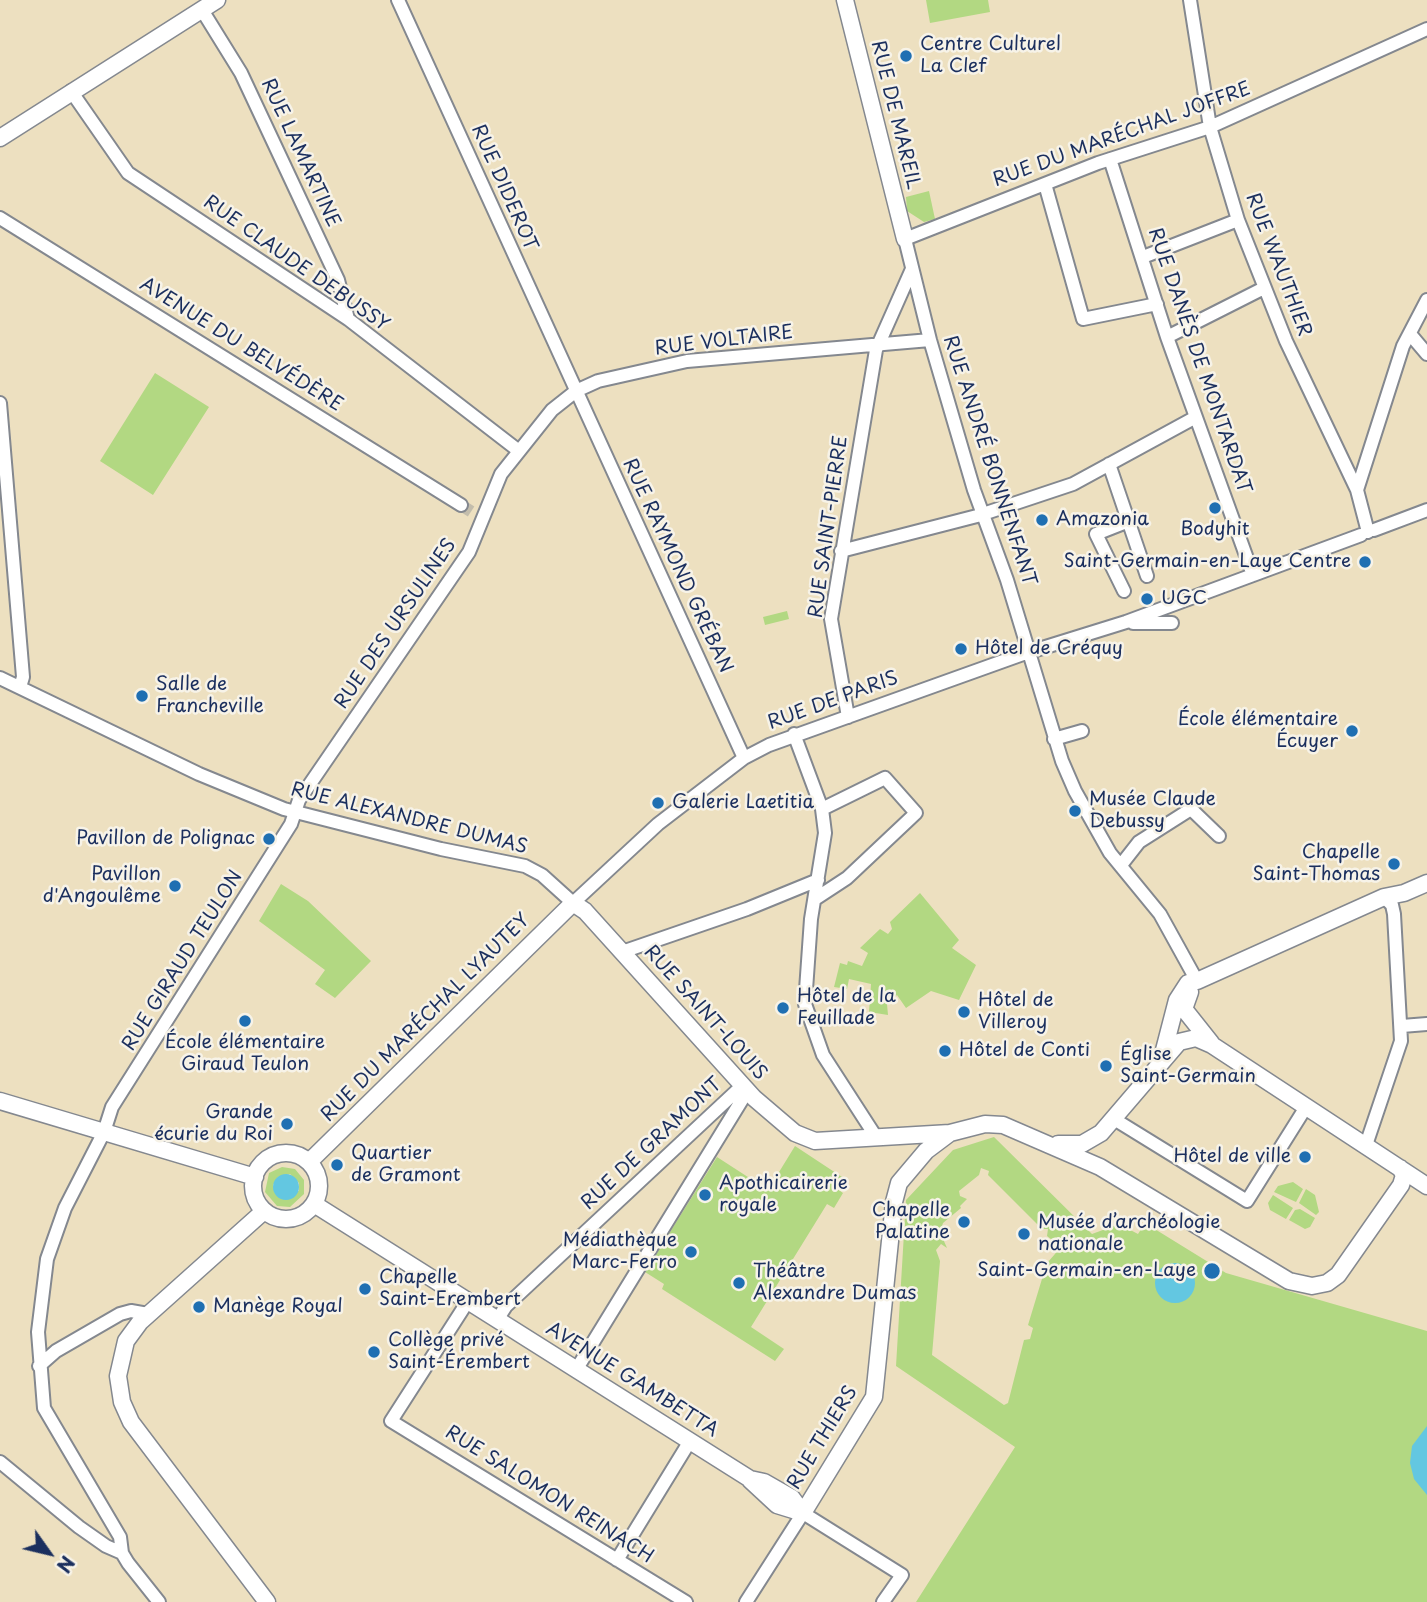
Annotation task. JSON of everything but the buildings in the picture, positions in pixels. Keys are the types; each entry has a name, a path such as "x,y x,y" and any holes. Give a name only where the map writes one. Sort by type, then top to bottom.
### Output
{"main road":[{"path":"0,138 217,0"},
{"name":"RUE DE MAREIL","path":"845,0 905,239"},
{"path":"1160,1062 1182,989 1188,983 1384,897 1427,872"},
{"path":"1384,897 1404,893 1427,883"},
{"name":"RUE SAINT-LOUIS","path":"573,902 585,911 777,1120 795,1133 815,1141 876,1137"},
{"name":"RUE DU MARÉCHAL LYAUTEY","path":"309,1162 573,902"},
{"path":"1197,981 1187,996 1184,1009 1210,1042 1426,1185"},
{"path":"1052,1144 1082,1144 1101,1133 1179,1042 1196,1038 1210,1042"},
{"path":"0,1101 254,1177"},
{"path":"876,1137 950,1133 985,1124 1003,1125 1100,1167 1289,1281 1301,1285 1326,1283 1338,1275 1400,1188 1404,1175 1400,1168"},
{"path":"914,1164 950,1133"},
{"path":"1100,1167 1096,1151 1101,1133"},
{"path":"914,1135 914,1164"},
{"path":"292,1154 309,1162 318,1180 314,1204 300,1216 291,1219 272,1216 264,1211 255,1196 254,1177 258,1169 273,1156 292,1154"},
{"name":"RUE THIERS","path":"803,1513 874,1397 895,1195 901,1178 914,1164"},
{"path":"1400,1188 1407,1184 1426,1185"},
{"name":"AVENUE GAMBETTA","path":"314,1204 750,1479 764,1482 792,1499 803,1513"},
{"path":"264,1211 148,1314 126,1341 119,1364 119,1393 125,1410 267,1602"},
{"path":"217,1253 136,1336 125,1362 125,1398 136,1420 273,1602"}],"street":[{"name":"RUE DIDEROT","path":"398,0 576,391"},
{"name":"RUE WAUTHIER","path":"1190,0 1210,127 1238,220 1265,288 1357,490 1368,533"},
{"name":"RUE LAMARTINE","path":"202,10 241,73 338,280 348,319"},
{"name":"RUE DU MARÉCHAL JOFFRE","path":"905,239 1110,159 1210,127 1427,29"},
{"name":"RUE CLAUDE DEBUSSY","path":"71,92 128,173 348,319 519,452"},
{"name":"RUE DANÈS DE MONTARDAT","path":"1110,159 1167,337 1253,575"},
{"path":"1045,184 1083,319 1157,304"},
{"name":"AVENUE DU BELVÉDÈRE","path":"0,218 461,505"},
{"path":"1143,257 1238,220"},
{"name":"RUE ANDRÉ BONNENFANT","path":"905,239 930,340 982,514 1007,580 1054,738 1075,791 1110,853 1160,914 1197,981"},
{"name":"RUE SAINT-PIERRE","path":"848,717 831,619 880,343 912,269"},
{"path":"1167,337 1265,288"},
{"path":"1357,490 1410,334 1427,300"},
{"path":"1410,334 1427,354"},
{"name":"RUE VOLTAIRE","path":"576,391 597,381 687,362 930,340"},
{"name":"RUE DES URSULINES","path":"296,811 299,800 469,552 479,516 501,474 552,411 576,391"},
{"name":"RUE RAYMOND GRÉBAN","path":"576,391 744,758"},
{"path":"0,403 23,677 20,687"},
{"path":"841,551 982,514 1073,484 1196,417"},
{"path":"1109,464 1147,576"},
{"name":"RUE DE PARIS","path":"573,902 658,824 744,758 793,734 1126,622 1427,510"},
{"path":"1124,591 1096,534 1129,521"},
{"path":"1126,622 1172,623"},
{"name":"RUE ALEXANDRE DUMAS","path":"0,678 199,774 296,811 440,849 524,866 542,875 573,902"},
{"path":"1054,738 1082,731"},
{"path":"793,734 821,809 825,833 815,899 805,1004 823,1055 876,1137"},
{"path":"815,899 847,878 916,813 885,778 821,809"},
{"path":"1121,865 1139,842 1191,808 1219,836"},
{"name":"RUE GIRAUD TEULON","path":"122,1553 120,1537 44,1408 38,1366 38,1332 47,1259 65,1208 104,1132 112,1107 218,944 296,811"},
{"path":"622,951 747,909 818,880"},
{"path":"1366,1145 1401,1041 1394,914 1392,905 1384,897"},
{"path":"1402,1026 1427,1024"},
{"path":"576,1370 745,1088"},
{"name":"RUE DE GRAMONT","path":"497,1320 506,1306 745,1088"},
{"path":"1114,1119 1247,1200 1306,1107"},
{"name":"RUE SALOMON REINACH","path":"468,1301 391,1421 686,1602"},
{"path":"38,1366 56,1351 120,1314 131,1311 148,1314"},
{"path":"617,1560 690,1441"},
{"path":"0,1462 79,1527 106,1546 122,1553 159,1602"},
{"path":"803,1513 902,1575 883,1602"},
{"name":"RUE THIERS","path":"746,1602 803,1513"}],"green space":[{"path":"926,0 988,0 990,12 930,23"},
{"path":"929,191 935,219 924,222 907,211 906,197"},
{"path":"155,373 209,407 153,495 100,461"},
{"path":"787,611 789,619 765,625 763,617"},
{"path":"281,884 308,901 371,961 335,998 315,984 325,970 259,921"},
{"path":"920,893 959,940 952,948 976,965 959,1000 931,991 906,1008 897,995 887,1004 888,1015 869,1012 871,984 849,979 847,989 834,987 840,963 847,965 848,961 862,966 868,953 860,948 880,929 888,934 892,929 890,922"},
{"path":"994,1137 1092,1234 1119,1224 1138,1234 1145,1223 1226,1273 1427,1331 1427,1602 916,1602 1015,1447 896,1366 906,1200 953,1150","holes":["981,1168 989,1171 988,1175 1042,1229 1048,1229 1047,1236 1061,1247 1048,1262 1048,1269 1045,1269 1028,1325 1033,1328 1030,1339 1024,1340 1008,1403 1004,1405 932,1355 940,1261 936,1250 941,1244 947,1248 940,1232 943,1223 961,1208 967,1199 960,1196 959,1191 979,1175"]},
{"path":"795,1146 842,1177 836,1188 843,1193 834,1208 827,1204 751,1327 784,1349 775,1361 662,1289 664,1284 645,1272 717,1157 768,1190"},
{"path":"282,1167 295,1169 304,1180 304,1194 290,1207 277,1206 265,1192 269,1173","holes":["290,1174 299,1183 299,1191 275,1193 273,1185 278,1177"]},
{"path":"1293,1182 1303,1189 1296,1202 1274,1192 1278,1186"},
{"path":"1306,1189 1315,1195 1319,1212 1316,1215 1299,1203"},
{"path":"1273,1195 1293,1208 1286,1219 1270,1210 1268,1203"},
{"path":"1300,1209 1315,1218 1310,1227 1305,1229 1289,1220 1295,1210"}],"water":[{"path":"286,1174 295,1178 299,1187 295,1196 286,1200 277,1196 273,1187 277,1178"},
{"path":"1175,1263 1183,1264 1189,1269 1194,1275 1194,1291 1189,1297 1183,1302 1175,1303 1167,1302 1161,1297 1156,1291 1155,1283 1156,1275 1161,1269 1167,1264"},
{"path":"1427,1426 1427,1495 1414,1479 1410,1463 1412,1446"}],"tunnel":[{"path":"461,505 475,514"}],"place":[{"name":"Centre Culturel La Clef","path":"906,56"},
{"name":"Bodyhit","path":"1215,508"},
{"name":"Amazonia","path":"1042,520"},
{"name":"Saint-Germain-en-Laye Centre","path":"1365,562"},
{"name":"UGC","path":"1147,599"},
{"name":"Hôtel de Créquy","path":"961,649"},
{"name":"Salle de Francheville","path":"142,696"},
{"name":"École élémentaire Écuyer","path":"1352,731"},
{"name":"Galerie Laetitia","path":"658,803"},
{"name":"Musée Claude Debussy","path":"1075,811"},
{"name":"Pavillon de Polignac","path":"269,839"},
{"name":"Chapelle Saint-Thomas","path":"1394,864"},
{"name":"Pavillon d'Angoulême","path":"175,886"},
{"name":"Hôtel de la Feuillade","path":"783,1008"},
{"name":"Hôtel de Villeroy","path":"964,1012"},
{"name":"École élémentaire Giraud Teulon","path":"245,1021"},
{"name":"Hôtel de Conti","path":"945,1051"},
{"name":"Église Saint-Germain","path":"1106,1066"},
{"name":"Grande écurie du Roi","path":"287,1124"},
{"name":"Hôtel de ville","path":"1305,1157"},
{"name":"Quartier de Gramont","path":"337,1165"},
{"name":"Apothicairerie royale","path":"705,1195"},
{"name":"Chapelle Palatine","path":"964,1222"},
{"name":"Musée d’archéologie nationale","path":"1024,1234"},
{"name":"Médiathèque Marc-Ferro","path":"691,1252"},
{"name":"Saint-Germain-en-Laye","path":"1212,1271"},
{"name":"Théâtre Alexandre Dumas","path":"739,1283"},
{"name":"Chapelle Saint-Erembert","path":"365,1289"},
{"name":"Manège Royal","path":"199,1307"},
{"name":"Collège privé Saint-Érembert","path":"374,1352"}]}
